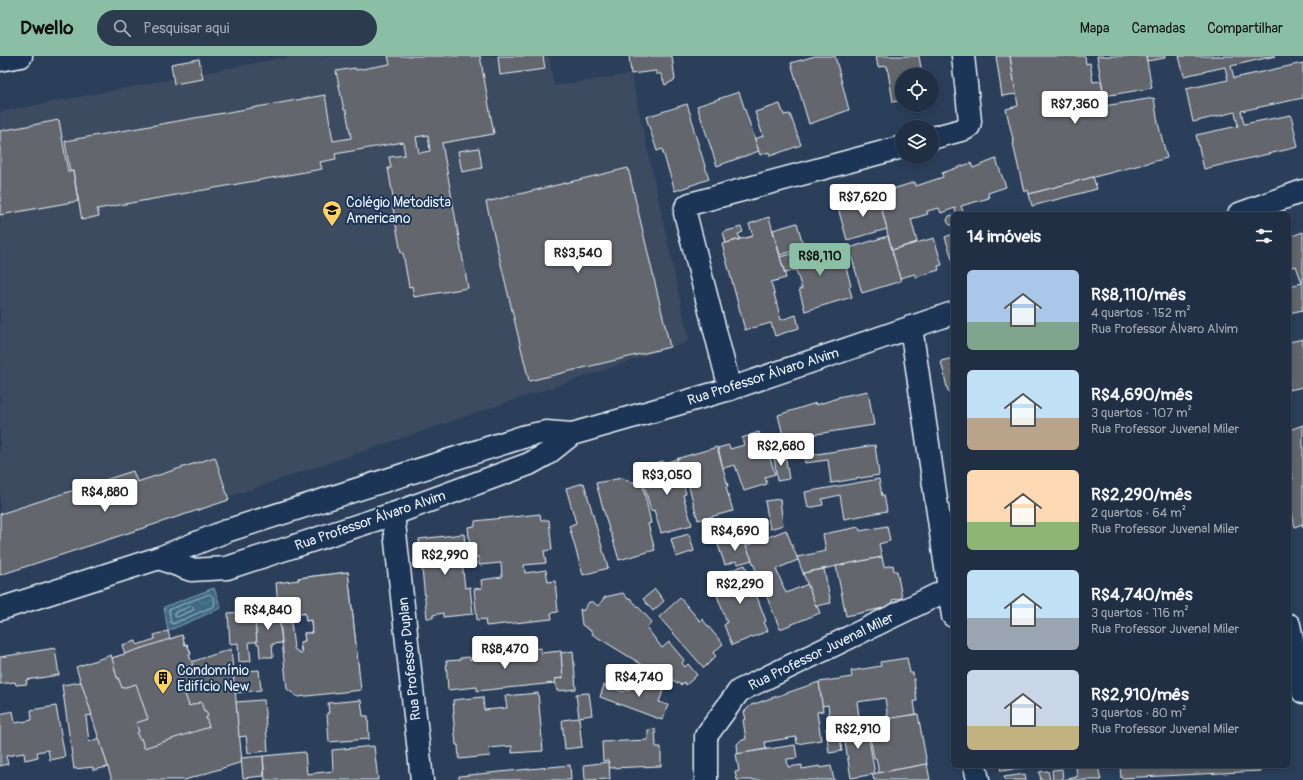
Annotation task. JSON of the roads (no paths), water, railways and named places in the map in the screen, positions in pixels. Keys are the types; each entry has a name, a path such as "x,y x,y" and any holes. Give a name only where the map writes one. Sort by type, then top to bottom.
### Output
{"street":[{"path":"0,60 21,56"},
{"path":"939,136 965,129 969,126 970,121 963,56"},
{"path":"730,389 685,213 686,207 690,204 895,148"},
{"path":"1245,212 1303,191"},
{"name":"Rua Professor Álvaro Alvim","path":"0,609 159,558 229,530 526,436 546,432 572,434 730,389 951,314"},
{"path":"911,327 951,602"},
{"name":"Rua Professor Álvaro Alvim","path":"159,558 191,570 227,568 393,514 528,464 547,454 572,434"},
{"name":"Rua Professor Duplan","path":"393,514 422,780"},
{"name":"Rua Professor Juvenal Miler","path":"706,780 706,736 739,691 949,589"},
{"path":"1291,635 1303,692"},
{"path":"975,768 978,780"}],"water":[{"path":"214,588 221,608 168,631 164,607"}],"place":[{"name":"Colégio Metodista Americano","path":"332,227"},
{"name":"Condomínio Edifício New","path":"163,695"}]}
